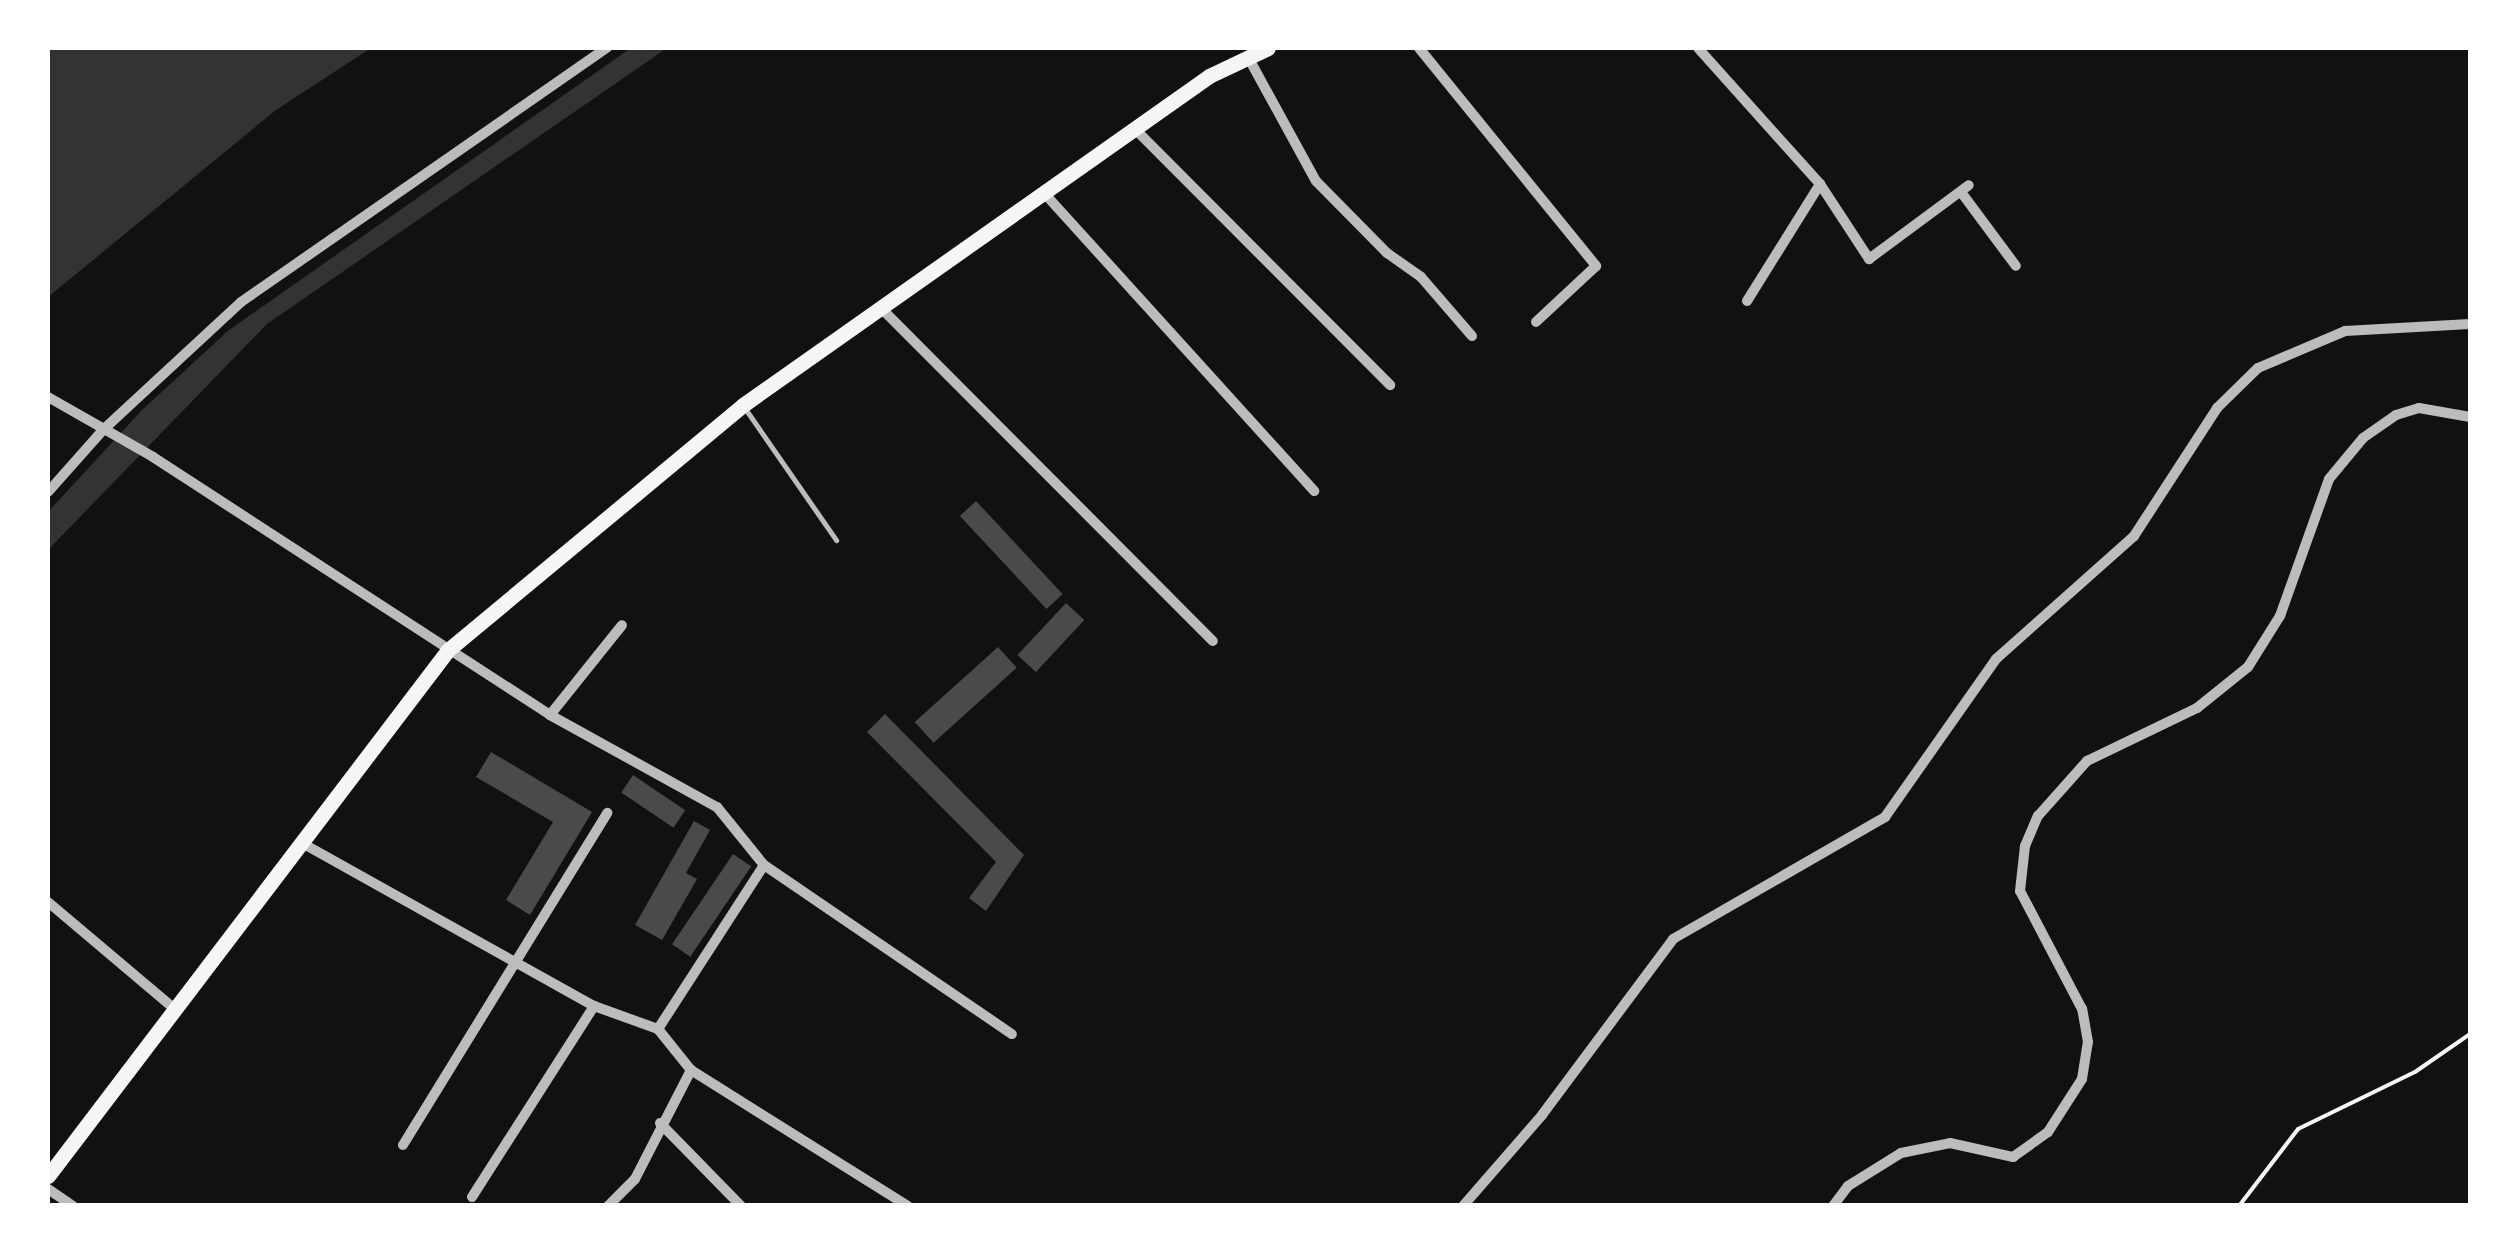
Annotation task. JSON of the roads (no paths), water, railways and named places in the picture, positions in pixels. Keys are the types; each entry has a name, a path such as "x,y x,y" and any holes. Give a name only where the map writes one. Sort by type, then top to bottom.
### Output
{"main road":[{"path":"48,1176 171,1006 302,843 448,650 743,405 1134,128 1268,48"}],"street":[{"path":"48,492 104,429 271,279 607,48"},
{"path":"1420,48 1596,266 1536,322"},
{"path":"1698,48 1820,184 1869,259 1965,189 2016,266"},
{"path":"1248,57 1316,181 1386,254 1421,277 1472,336"},
{"path":"1134,128 1390,385"},
{"path":"1747,301 1820,184"},
{"path":"1044,194 1314,492"},
{"path":"881,308 1213,641"},
{"path":"1462,1206 1542,1115 1674,940 1886,817 1996,659 2134,536 2217,408 2258,368 2346,331 2470,324"},
{"path":"48,397 153,457 550,715 717,807 764,865 1012,1034"},
{"path":"1833,1206 1848,1186 1901,1153 1950,1143 2012,1157 2048,1132 2082,1079 2088,1042 2082,1009 2020,891 2025,846 2038,816 2087,762 2197,708 2248,667 2280,616 2330,479 2364,438 2419,408 2470,417"},
{"path":"550,715 622,625"},
{"path":"403,1144 607,814"},
{"path":"302,843 594,1006 658,1029 691,1070 908,1206"},
{"path":"658,1029 764,865"},
{"path":"48,902 171,1006"},
{"path":"472,1196 594,1006"},
{"path":"608,1206 634,1179 691,1070"},
{"path":"660,1123 742,1206"},
{"path":"48,1189 73,1206"}],"lane":[{"path":"743,405 836,540"}]}
